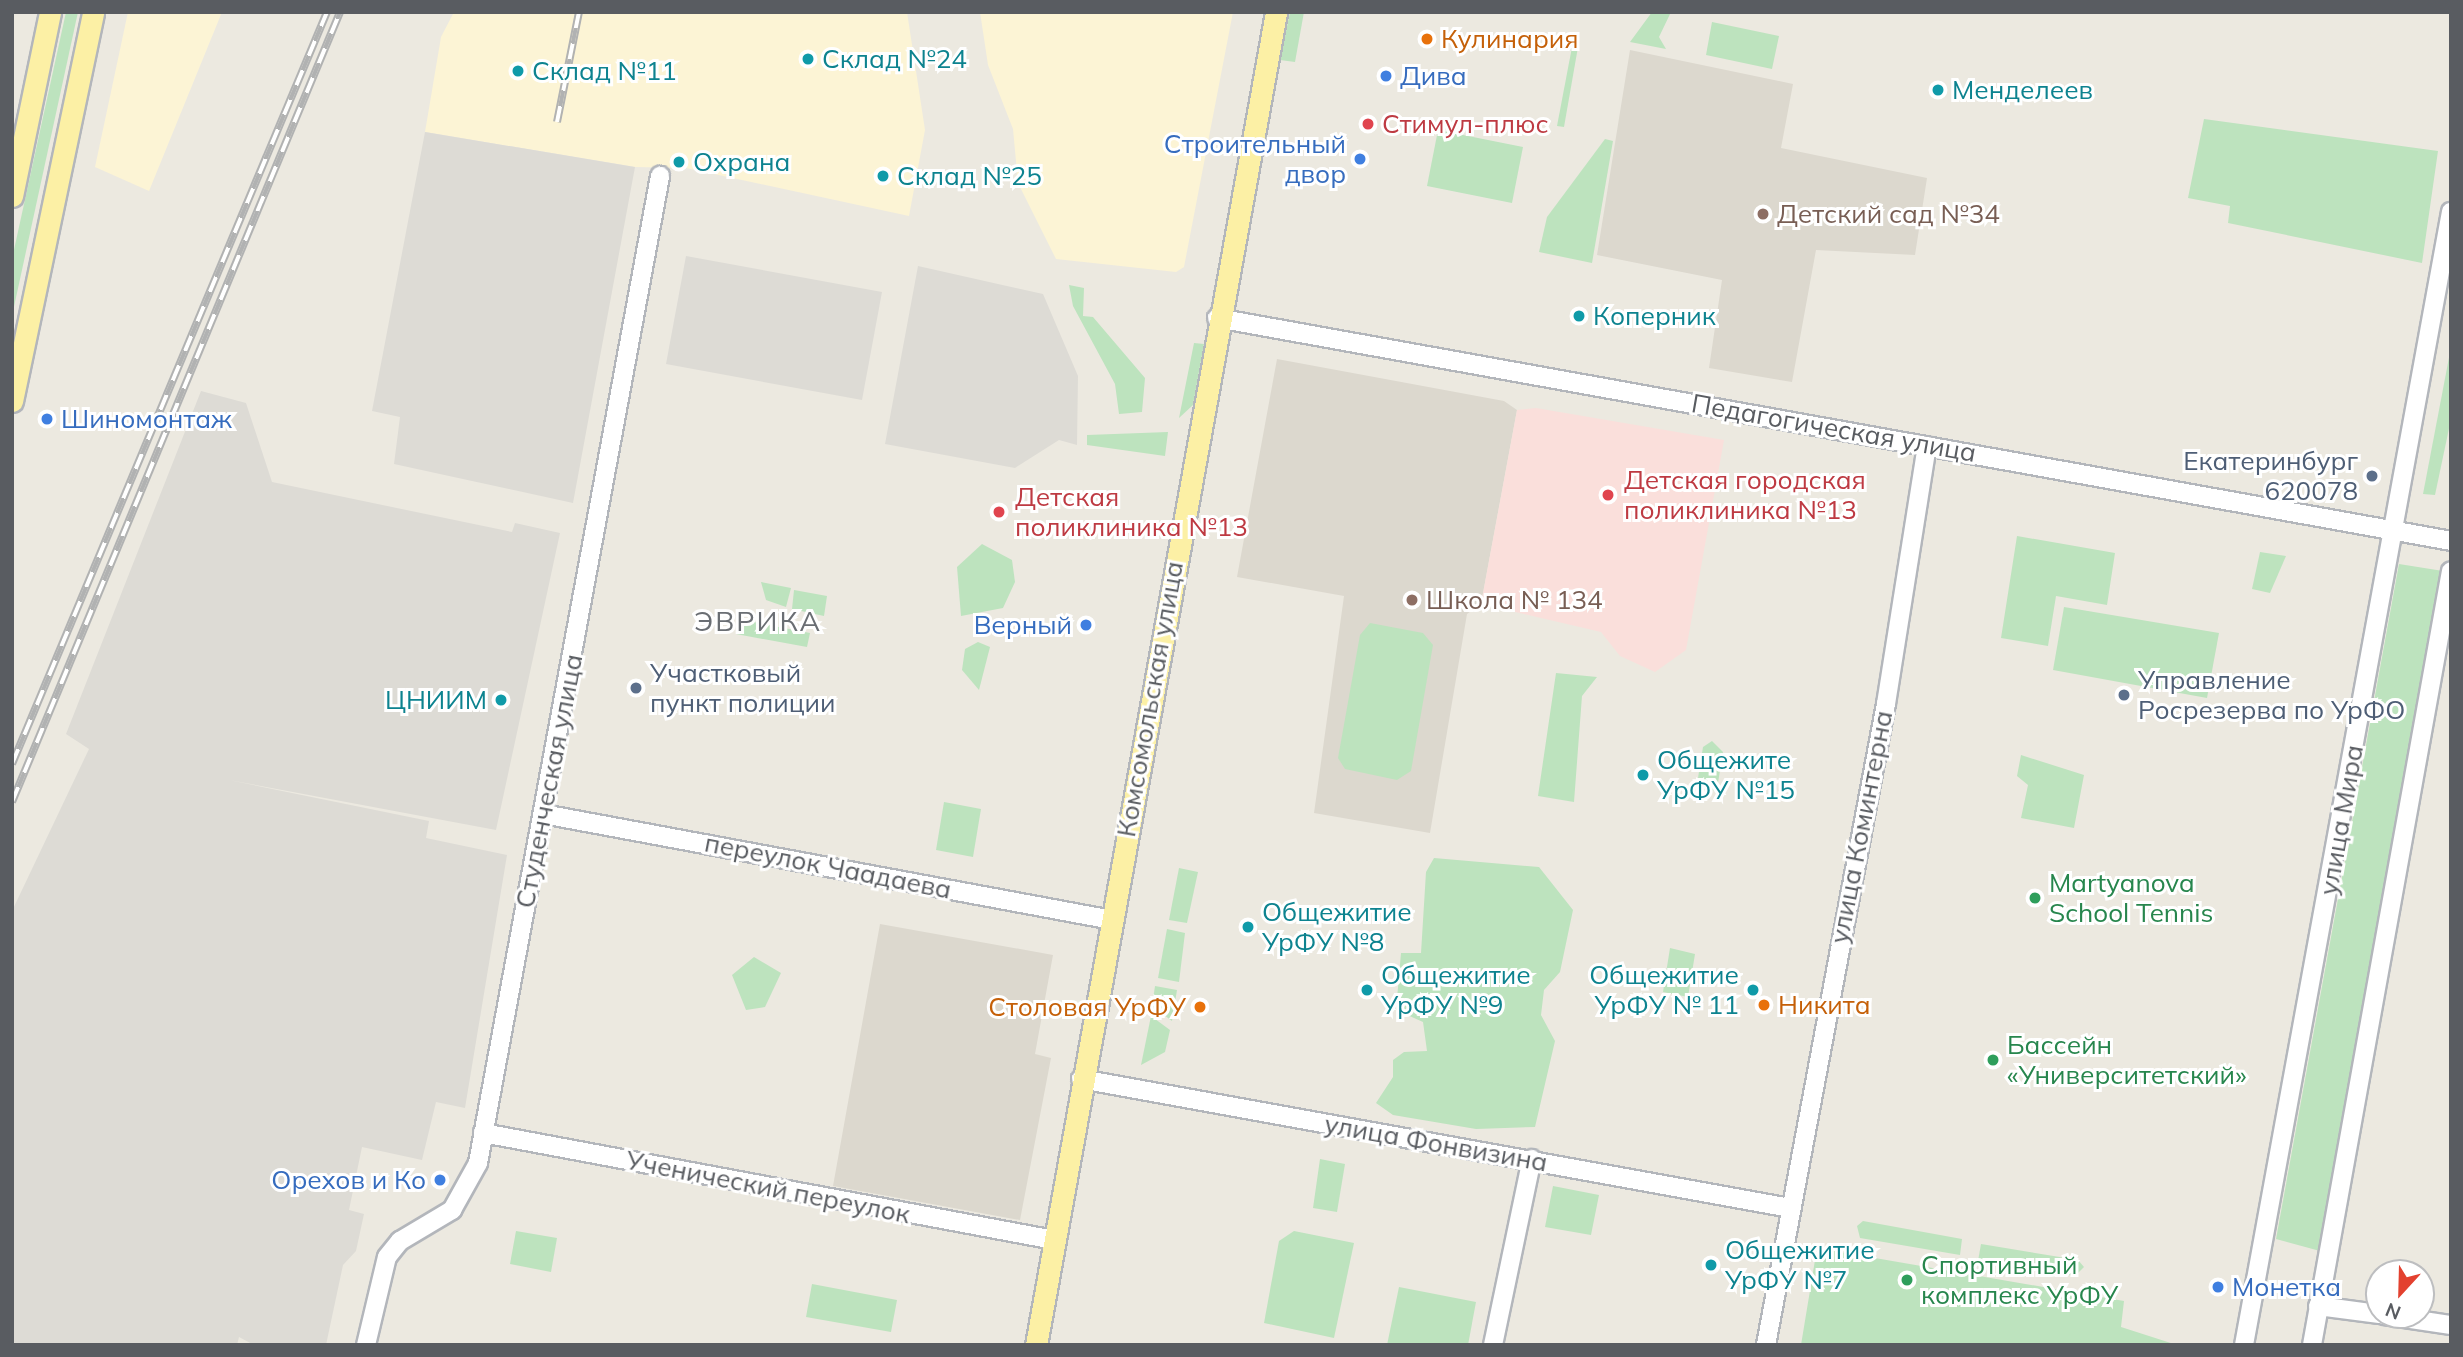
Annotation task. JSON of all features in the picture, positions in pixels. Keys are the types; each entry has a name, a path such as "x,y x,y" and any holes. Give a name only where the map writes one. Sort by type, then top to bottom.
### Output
{"main road":[{"path":"12,196 50,12"},
{"path":"12,401 93,12"},
{"name":"Комсомольская улица","path":"1035,1345 1217,318 1276,12"}],"street":[{"name":"Студенческая улица","path":"366,1345 387,1257 400,1241 460,1202 483,1133 660,177"},
{"name":"улица Мира","path":"2244,1345 2451,212"},
{"name":"Педагогическая улица","path":"1217,318 2451,541"},
{"name":"улица Коминтерна","path":"1766,1345 1886,704 1927,446"},
{"path":"2312,1345 2451,571"},
{"name":"переулок Чаадаева","path":"543,814 1112,920"},
{"name":"улица Фонвизина","path":"1081,1079 1790,1208"},
{"name":"Ученический переулок","path":"483,1133 1054,1240"},
{"path":"1493,1345 1532,1159"},
{"path":"2318,1306 2365,1313"}],"shaded area":[{"path":"128,12 222,12 149,191 95,167"},
{"path":"454,12 907,12 925,130 909,216 686,168 635,167 425,132 441,37"},
{"path":"980,12 1233,12 1184,267 1176,272 1056,259 1018,183 1013,129 988,65"},
{"name":"Детский сад №34","path":"1630,50 1793,84 1781,148 1927,178 1915,255 1816,250 1792,382 1709,368 1722,280 1597,255"},
{"path":"425,132 635,167 573,503 394,464 400,417 372,411"},
{"path":"686,256 882,292 862,400 666,364"},
{"path":"918,266 1043,294 1078,376 1077,445 1059,440 1015,468 885,444"},
{"name":"Школа № 134","path":"1277,359 1504,401 1517,410 1481,604 1467,614 1430,833 1314,813 1344,596 1237,577"},
{"path":"201,391 246,403 272,482 512,532 515,523 560,533 496,830 229,780 429,821 426,838 507,855 465,1108 436,1102 422,1160 362,1147 349,1210 364,1214 356,1251 343,1265 326,1345 254,1345 239,1337 237,1345 12,1345 12,911 89,749 66,734"},
{"name":"Детская городская поликлиника №13","path":"1536,408 1724,440 1686,650 1655,672 1620,656 1601,632 1481,604 1517,410"},
{"path":"880,924 1053,955 1035,1054 1051,1058 1020,1220 833,1186"}],"green space":[{"path":"66,12 78,12 12,316 12,259"},
{"path":"1290,12 1304,12 1295,62 1280,60"},
{"path":"1652,12 1671,12 1659,37 1666,49 1630,42"},
{"path":"1712,22 1779,36 1772,69 1706,55"},
{"path":"1572,47 1578,47 1564,127 1557,126"},
{"path":"2204,119 2438,151 2422,263 2228,223 2230,206 2188,198"},
{"path":"1438,130 1523,147 1512,203 1427,186"},
{"path":"1605,139 1613,141 1592,263 1539,252 1547,217"},
{"path":"1069,285 1084,288 1083,316 1093,317 1145,378 1142,412 1119,414 1115,384 1073,306"},
{"path":"1194,343 1204,344 1193,405 1179,418"},
{"path":"2451,347 2451,419 2435,495 2423,494"},
{"path":"1168,432 1165,456 1087,445 1087,435"},
{"path":"2017,536 2115,553 2107,605 2056,596 2048,646 2001,638"},
{"path":"982,544 1012,560 1015,582 1003,608 961,616 957,567"},
{"path":"2260,552 2286,556 2270,593 2252,589"},
{"path":"2399,564 2443,571 2320,1251 2276,1239"},
{"path":"761,582 791,588 786,607 766,600"},
{"path":"794,590 827,596 824,616 792,609"},
{"path":"2064,607 2219,633 2207,698 2053,670"},
{"path":"738,619 810,633 807,647 736,634"},
{"path":"1370,623 1423,633 1433,645 1411,771 1397,780 1345,769 1338,758 1360,635"},
{"path":"978,642 990,647 979,690 962,670 965,649"},
{"path":"1556,673 1597,677 1582,696 1574,802 1538,796"},
{"path":"1712,741 1723,752 1717,789 1706,793 1698,778 1703,747"},
{"path":"2021,755 2084,775 2074,828 2021,818 2028,785 2017,776"},
{"path":"944,802 981,809 973,857 936,850"},
{"path":"1434,858 1539,867 1573,910 1560,972 1544,990 1541,1015 1555,1041 1535,1127 1476,1129 1393,1115 1376,1103 1393,1077 1393,1060 1404,1052 1427,1051 1423,1022 1396,1010 1401,953 1421,953 1426,872"},
{"path":"1179,868 1198,872 1187,923 1169,920"},
{"path":"1167,929 1185,933 1179,982 1158,978"},
{"path":"1670,948 1695,954 1688,997 1663,992"},
{"path":"754,957 781,973 765,1007 746,1010 732,975"},
{"path":"1155,986 1177,990 1172,1021 1152,1006"},
{"path":"1151,1016 1170,1030 1165,1052 1141,1065"},
{"path":"1320,1159 1345,1164 1337,1212 1313,1208"},
{"path":"1553,1186 1599,1195 1591,1235 1545,1227"},
{"path":"1863,1221 1962,1239 1960,1255 1860,1238 1857,1226"},
{"path":"516,1231 557,1238 551,1272 510,1264"},
{"path":"1294,1231 1354,1243 1334,1338 1264,1323 1279,1241"},
{"path":"1981,1244 2078,1260 2084,1267 2075,1276 1978,1261"},
{"name":"Спортивный комплекс УрФУ","path":"1817,1248 2124,1301 2121,1327 2177,1345 1801,1345"},
{"path":"812,1284 897,1300 891,1332 806,1317"},
{"path":"1399,1287 1476,1302 1468,1345 1387,1345"}],"railway":[{"path":"12,764 327,12"},
{"path":"12,802 340,12"},
{"path":"557,122 579,12"}],"place":[{"name":"Кулинария","path":"1427,39"},
{"name":"Склад №24","path":"808,59"},
{"name":"Склад №11","path":"518,71"},
{"name":"Дива","path":"1386,76"},
{"name":"Менделеев","path":"1938,90"},
{"name":"Стимул-плюс","path":"1368,124"},
{"name":"Строительный двор","path":"1360,159"},
{"name":"Охрана","path":"679,162"},
{"name":"Склад №25","path":"883,176"},
{"name":"Детский сад №34","path":"1763,214"},
{"name":"Коперник","path":"1579,316"},
{"name":"Шиномонтаж","path":"47,419"},
{"name":"Екатеринбург 620078","path":"2372,476"},
{"name":"Детская городская поликлиника №13","path":"1608,495"},
{"name":"Детская поликлиника №13","path":"999,512"},
{"name":"Школа № 134","path":"1412,600"},
{"name":"Верный","path":"1086,625"},
{"name":"Участковый пункт полиции","path":"636,688"},
{"name":"Управление Росрезерва по УрФО","path":"2124,695"},
{"name":"ЦНИИМ","path":"501,700"},
{"name":"Общежите УрФУ №15","path":"1643,775"},
{"name":"Martyanova School Tennis","path":"2035,898"},
{"name":"Общежитие УрФУ №8","path":"1248,927"},
{"name":"Общежитие УрФУ №9","path":"1367,990"},
{"name":"Общежитие УрФУ № 11","path":"1753,990"},
{"name":"Никита","path":"1764,1005"},
{"name":"Столовая УрФУ","path":"1200,1007"},
{"name":"Бассейн «Университетский»","path":"1993,1060"},
{"name":"Орехов и Ко","path":"440,1180"},
{"name":"Общежитие УрФУ №7","path":"1711,1265"},
{"name":"Спортивный комплекс УрФУ","path":"1907,1280"},
{"name":"Монетка","path":"2218,1287"}],"district":[{"name":"ЭВРИКА","path":"758,621"}]}
